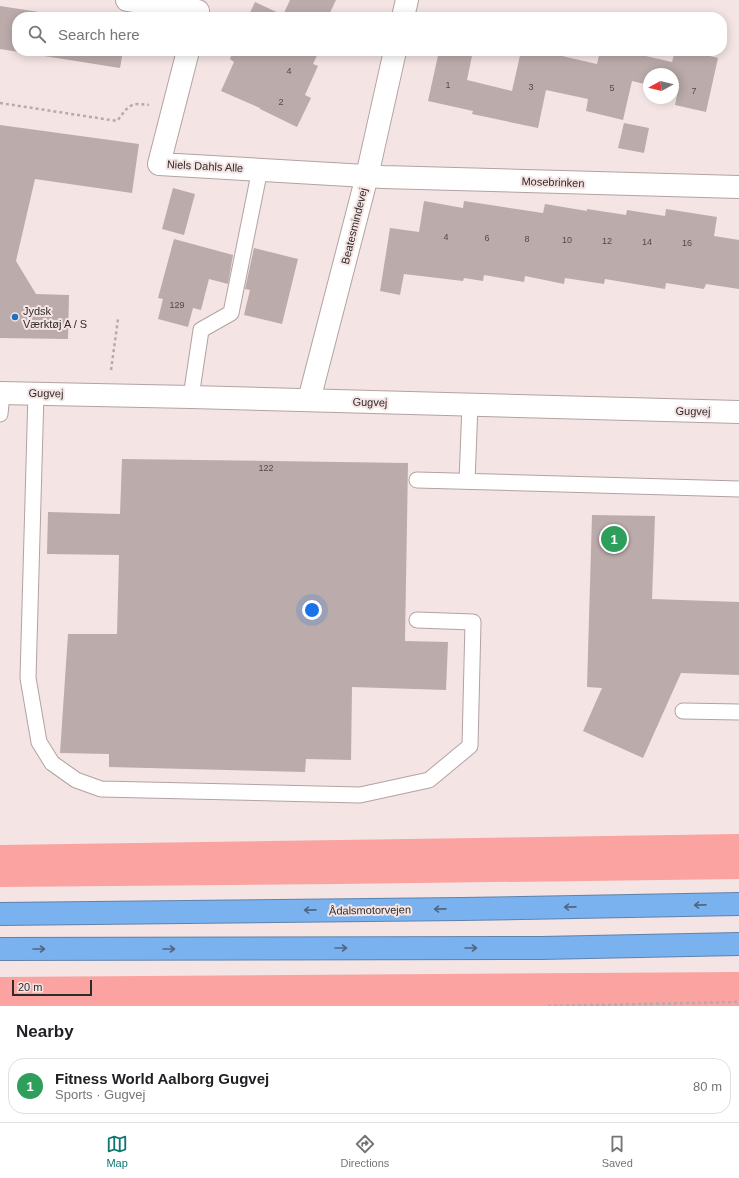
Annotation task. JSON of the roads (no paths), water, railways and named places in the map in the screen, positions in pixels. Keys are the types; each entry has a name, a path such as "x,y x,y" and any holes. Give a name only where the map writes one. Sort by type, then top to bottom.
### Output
{"highway":[{"name":"Ådalsmotorvejen","path":"0,914 462,909 739,904"},
{"path":"0,949 541,948 739,944"}],"street":[{"path":"127,0 198,9"},
{"path":"404,12 406,0"},
{"name":"Niels Dahls Alle","path":"187,56 159,164 367,176"},
{"name":"Beatesmindevej","path":"310,400 367,176 394,56"},
{"name":"Mosebrinken","path":"367,176 739,187"},
{"name":"Gugvej","path":"1,400 36,393 739,412"}],"lane":[{"path":"191,397 201,330 231,313 260,169"},
{"path":"36,393 28,678 39,742 52,763 76,780 101,789 360,795 429,780 470,746 473,622 417,620"},
{"path":"467,481 470,405"},
{"path":"417,480 739,489"},
{"path":"683,711 739,712"}],"place":[{"name":"Jydsk Værktøj A / S","path":"15,317"},
{"name":"Fitness World Aalborg Gugvej","path":"614,539"}]}
